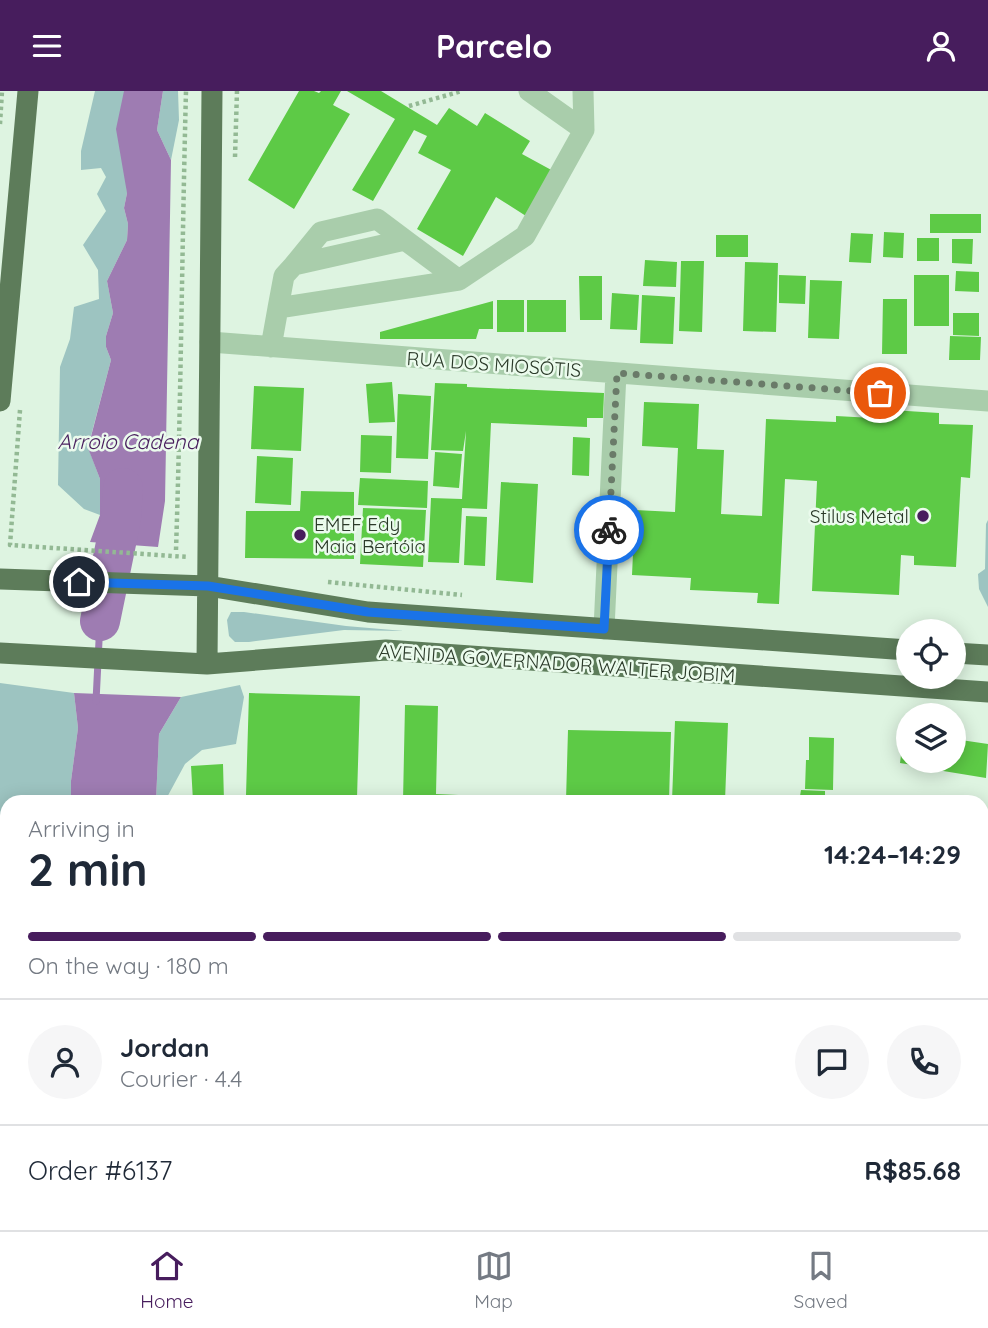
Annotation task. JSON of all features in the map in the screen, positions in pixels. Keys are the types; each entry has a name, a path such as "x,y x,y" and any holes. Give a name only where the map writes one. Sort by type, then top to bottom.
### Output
{"main road":[{"path":"0,401 27,91"},
{"path":"207,664 212,91"},
{"name":"AVENIDA GOVERNADOR WALTER JOBIM","path":"0,579 208,586 368,612 896,649"},
{"name":"AVENIDA GOVERNADOR WALTER JOBIM","path":"10,654 207,664 386,650 988,692"},
{"path":"966,654 988,655"}],"street":[{"path":"529,91 584,129"},
{"path":"278,308 459,280 525,236 584,129 583,91"},
{"path":"271,347 284,276 321,232 377,219 459,280"},
{"name":"RUA DOS MIOSÓTIS","path":"210,342 617,373 987,394"},
{"path":"604,629 617,373"}],"path":[{"path":"0,124 2,91"},
{"path":"176,550 186,91"},
{"path":"235,158 237,91"},
{"path":"409,106 462,91"},
{"path":"10,545 170,556"},
{"path":"315,580 465,595"}],"shaded area":[{"path":"95,91 124,91 127,193 124,208 128,224 127,240 107,281 113,313 106,336 106,347 111,360 88,447 100,479 100,515 84,509 58,485 60,367 70,339 74,307 99,299 98,270 83,245 106,211 97,194 106,177 101,168 81,170 81,151"},
{"path":"163,91 178,91 179,120 171,160 157,130"},
{"path":"988,520 988,607 979,589 978,574 985,569"},
{"path":"231,612 404,631 344,630 235,642 229,636 227,620"},
{"path":"0,683 74,693 78,728 71,795 0,795"},
{"path":"240,685 244,697 236,744 202,750 185,764 168,795 156,795 159,734 181,697"}],"water":[{"name":"Arroio Cadena","path":"124,91 163,91 157,130 171,160 165,501 158,547 90,542 100,515 100,479 88,448 111,360 106,347 106,336 113,313 107,281 127,240 128,224 124,208 127,193 116,129"},
{"path":"74,693 181,697 159,734 156,795 71,795 78,728"}],"building":[{"path":"299,91 341,91 333,105 350,114 294,209 248,180"},
{"path":"347,91 381,91 437,125 449,108 477,126 485,113 530,141 522,154 555,172 526,216 496,197 463,256 417,229 451,170 418,153 427,136 414,130 373,201 352,190 395,119"},
{"path":"930,214 981,214 981,233 930,233"},
{"path":"884,232 904,233 903,258 883,257"},
{"path":"851,233 873,234 871,263 849,262"},
{"path":"716,235 748,235 748,257 716,257"},
{"path":"917,238 939,238 939,261 917,261"},
{"path":"952,239 973,239 972,264 952,263"},
{"path":"645,260 677,262 676,287 643,286"},
{"path":"681,261 704,261 702,332 679,331"},
{"path":"745,262 778,263 776,332 743,331"},
{"path":"956,271 979,272 979,292 955,291"},
{"path":"779,275 806,276 805,304 779,303"},
{"path":"914,275 949,275 949,326 914,326"},
{"path":"579,276 602,276 602,320 580,320"},
{"path":"810,280 842,281 839,339 808,338"},
{"path":"612,293 639,295 637,330 610,329"},
{"path":"642,295 675,297 673,344 640,343"},
{"path":"883,299 907,299 907,354 882,354"},
{"path":"497,300 524,300 524,332 497,332"},
{"path":"527,300 566,300 566,332 527,332"},
{"path":"493,301 493,329 479,329 476,339 380,339 380,332"},
{"path":"953,313 979,313 979,336 953,335"},
{"path":"950,336 981,337 980,360 949,360"},
{"path":"392,382 395,422 369,423 366,384"},
{"path":"435,383 467,384 467,387 604,393 603,418 587,418 587,427 491,423 487,509 462,508 459,563 428,562 431,498 462,499 466,431 463,451 431,450"},
{"path":"254,386 304,388 301,451 251,449"},
{"path":"398,394 431,396 428,459 396,458"},
{"path":"644,402 699,404 697,449 724,450 721,514 762,516 766,419 836,422 836,416 891,419 891,410 939,413 939,424 973,425 970,478 961,477 956,567 914,565 914,556 901,555 899,595 812,591 817,481 785,479 779,604 757,603 758,593 690,590 691,578 632,575 635,510 675,512 678,448 642,446"},
{"path":"361,435 392,436 391,473 360,472"},
{"path":"573,437 590,438 589,476 572,475"},
{"path":"435,452 462,454 459,488 433,486"},
{"path":"257,456 293,458 291,505 255,503"},
{"path":"360,478 428,481 427,508 358,505"},
{"path":"501,482 538,484 533,583 496,580"},
{"name":"EMEF Edy Maia Bertóia","path":"301,491 354,492 354,559 245,558 246,511 300,511"},
{"path":"363,508 426,510 423,567 360,564"},
{"path":"466,516 487,517 485,566 464,565"},
{"path":"249,693 360,696 357,795 246,795"},
{"path":"405,705 438,706 436,794 458,795 403,795"},
{"path":"675,721 728,723 725,795 672,795"},
{"path":"568,730 671,732 669,795 566,795"},
{"path":"809,737 834,738 833,790 805,789"},
{"path":"966,741 988,744 986,778 956,773 966,773"},
{"path":"223,764 224,795 193,795 191,766"},
{"path":"801,790 825,791 825,795 800,795"}],"waterway":[{"name":"Arroio Cadena","path":"100,621 121,519 123,488"},
{"name":"Arroio Cadena","path":"96,701 100,621"}],"way so far":[{"path":"609,530 617,373 880,393"}],"place":[{"name":"Stilus Metal","path":"923,516"},
{"name":"EMEF Edy Maia Bertóia","path":"300,535"}],"route":[{"path":"79,582 208,586 368,612 604,629 609,530"}]}
